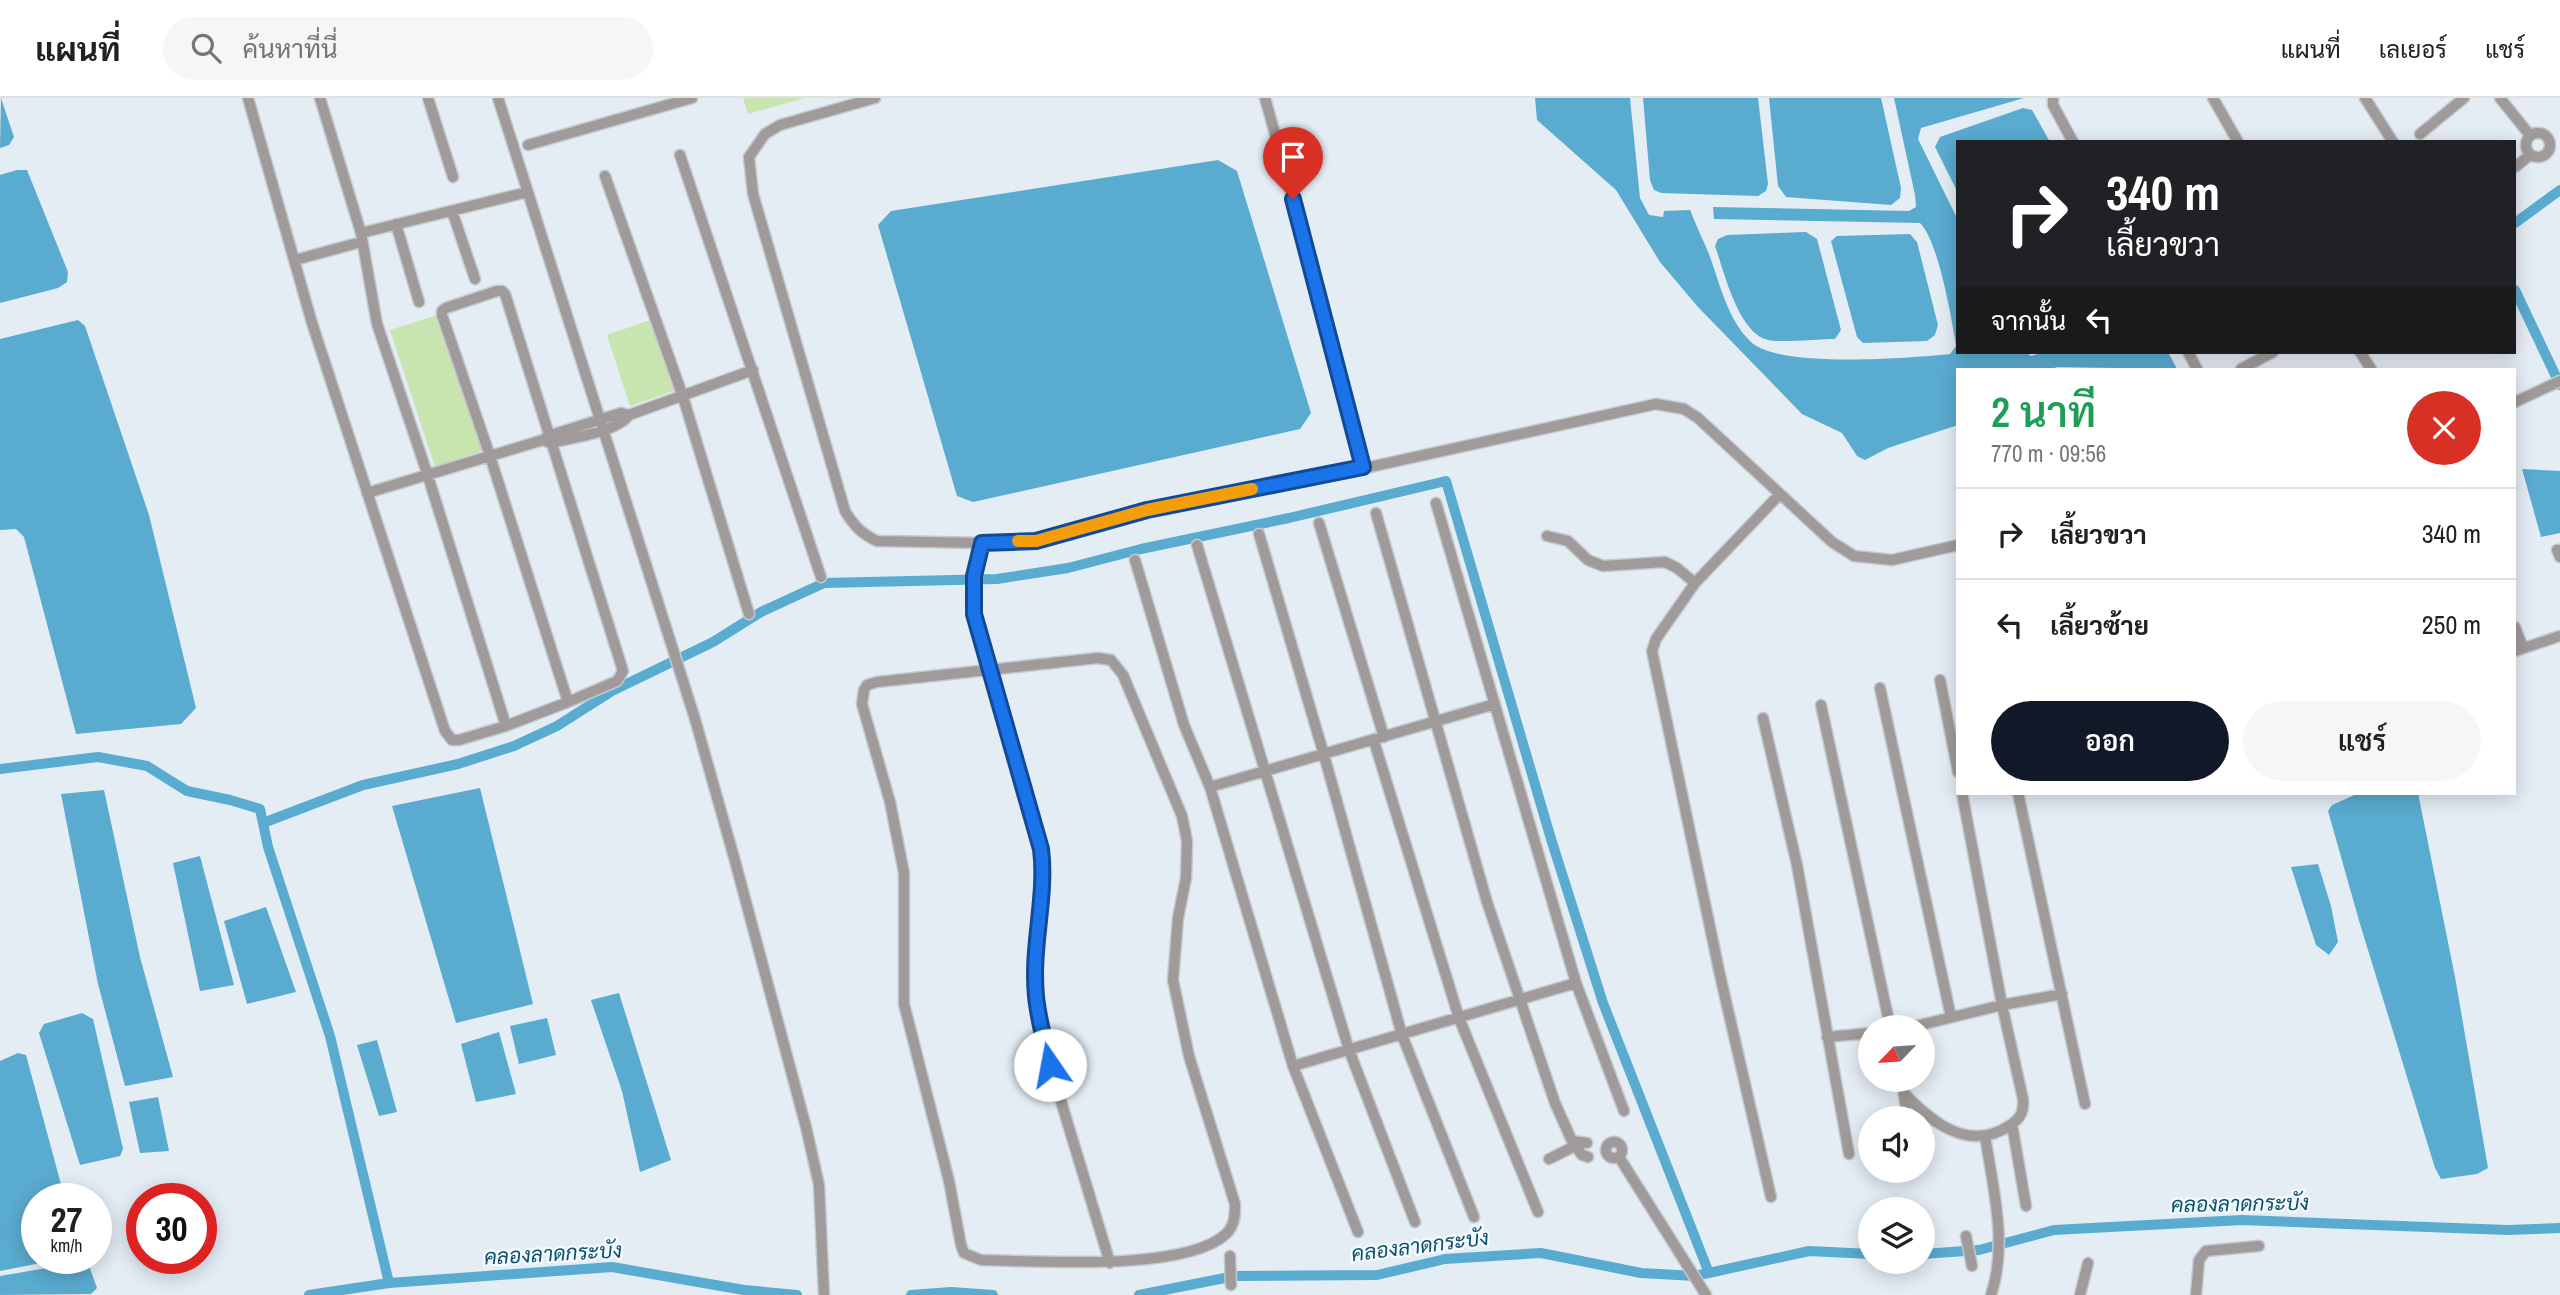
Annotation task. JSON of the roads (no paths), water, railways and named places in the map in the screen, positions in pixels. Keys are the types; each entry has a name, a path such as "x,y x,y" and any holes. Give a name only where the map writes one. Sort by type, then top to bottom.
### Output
{"street":[{"path":"248,98 312,323 445,731 452,740 506,726 568,702 617,681 623,671 547,440 505,294 497,291 446,308 442,315 568,702"},
{"path":"320,98 361,237 377,324 506,726"},
{"path":"428,98 453,177"},
{"path":"498,98 695,719 806,1127 819,1185 824,1295"},
{"path":"528,145 692,98"},
{"path":"875,98 780,125 765,134 749,157 753,194 845,511 864,535 877,541 1036,541 1147,510 1656,404 1684,409 1698,418 1832,542 1854,556 1892,560 1956,545"},
{"path":"1265,98 1323,307 1363,467"},
{"path":"2053,98 2053,105 2072,140"},
{"path":"2213,98 2237,140"},
{"path":"2365,98 2392,140"},
{"path":"2420,134 2464,98"},
{"path":"2500,98 2529,134"},
{"path":"2516,166 2530,155 2544,156 2549,151 2548,137 2541,133 2529,134"},
{"path":"2529,134 2526,147 2530,155"},
{"path":"680,155 821,577"},
{"path":"605,176 683,397 749,614"},
{"path":"295,260 396,224 528,192"},
{"path":"452,211 475,279"},
{"path":"396,224 419,302"},
{"path":"2243,368 2269,354"},
{"path":"367,493 427,473 602,424 624,422 629,415 753,370"},
{"path":"2516,402 2560,381"},
{"path":"1771,1197 1720,975 1652,651 1656,639 1695,583 1779,495"},
{"path":"1436,503 1576,983 1625,1111"},
{"path":"1376,513 1487,902 1555,1104 1676,1249 1706,1295"},
{"path":"1319,523 1459,1018 1538,1212"},
{"path":"1259,534 1402,1035 1474,1217"},
{"path":"1547,536 1568,541 1596,565 1665,562 1695,583"},
{"path":"982,543 972,594 978,633 1041,849 1044,871 1038,921 1036,996 1050,1065 1110,1262"},
{"path":"1197,545 1349,1050 1415,1222"},
{"path":"2560,550 2557,550 2560,557"},
{"path":"1135,561 1184,725 1210,787 1293,1066 1358,1232"},
{"path":"2516,632 2519,650 2560,636"},
{"path":"1098,658 1111,660 1123,675 1182,816 1188,841 1186,878 1178,918 1173,980 1189,1056 1235,1204 1236,1217 1226,1234 1205,1246 1136,1261 1110,1262 981,1261 964,1253 949,1181 904,1004 904,873 890,802 864,714 862,696 867,685 877,682 990,668 1098,658"},
{"path":"1940,680 1956,762"},
{"path":"1880,688 1951,1017"},
{"path":"1210,787 1495,704"},
{"path":"1821,705 1889,1015"},
{"path":"1763,718 1797,864 1849,1154"},
{"path":"1904,1093 1931,1119 1952,1132 1963,1135 1986,1136 2012,1124 2022,1114 2023,1098 2002,1005 1962,795"},
{"path":"2018,795 2085,1104"},
{"path":"1293,1066 1576,983"},
{"path":"1936,1021 2062,994"},
{"path":"1827,1037 1858,1034"},
{"path":"1904,1093 1906,1106"},
{"path":"2012,1124 2026,1206"},
{"path":"1986,1136 1997,1208 1999,1273 1992,1295"},
{"path":"1549,1158 1594,1149"},
{"path":"1966,1237 1971,1264"},
{"path":"2196,1295 2199,1260 2206,1251 2259,1246"},
{"path":"1230,1256 1231,1285"},
{"path":"2080,1295 2088,1262"}],"water":[{"path":"1,98 14,137 9,145 0,148"},
{"path":"1535,98 1630,98 1640,198 1649,215 1663,217 1664,211 1690,210 1735,322 1750,341 1764,350 1787,355 1845,360 1950,354 1956,346 1956,354 2169,354 2176,368 1956,368 1956,426 1888,448 1865,460 1857,456 1842,433 1802,414 1698,307 1660,262 1616,190 1537,120"},
{"path":"1643,98 1758,98 1768,184 1766,191 1758,196 1661,193 1654,190 1650,180"},
{"path":"1769,98 1881,98 1901,188 1900,198 1891,205 1786,197 1778,186"},
{"path":"1894,98 2024,98 1921,128 1918,139 1956,216 1956,346 1938,262 1927,232 1920,223 1714,219 1713,207 1909,211 1916,207 1915,195"},
{"path":"2023,108 2032,110 2049,140 1956,140 1956,189 1935,147 1940,137"},
{"path":"1218,160 1237,171 1311,413 1300,429 973,502 957,496 878,225 891,211"},
{"path":"27,170 68,272 67,282 58,288 0,303 0,175"},
{"path":"1806,232 1817,239 1841,330 1835,339 1768,340 1757,335 1740,314 1715,246 1718,239 1727,235"},
{"path":"1910,234 1917,242 1938,325 1935,335 1927,341 1863,343 1857,337 1831,241 1837,236"},
{"path":"78,320 85,326 149,515 196,708 181,724 76,734 24,537 16,529 0,530 0,339"},
{"path":"2522,469 2560,471 2560,533 2541,537"},
{"path":"480,788 533,1004 456,1023 392,806"},
{"path":"104,790 140,957 173,1077 125,1086 98,984 61,794"},
{"path":"2354,795 2418,795 2455,977 2488,1168 2477,1174 2441,1179 2435,1168 2360,924 2328,811 2332,805"},
{"path":"200,856 234,985 200,991 173,863"},
{"path":"2318,864 2331,906 2338,942 2329,955 2316,945 2291,867"},
{"path":"266,907 296,992 247,1004 224,921"},
{"path":"619,993 671,1160 640,1172 622,1091 591,1000"},
{"path":"82,1013 93,1019 123,1149 120,1156 80,1165 39,1033 44,1024"},
{"path":"547,1018 556,1055 519,1064 510,1026"},
{"path":"499,1032 516,1094 476,1102 461,1044"},
{"path":"377,1040 397,1112 379,1116 357,1045"},
{"path":"18,1053 26,1055 61,1183 21,1183 21,1267 0,1271 0,1061"},
{"path":"158,1097 169,1151 140,1153 129,1102"},
{"path":"21,1272 92,1274 97,1288 91,1294 0,1295 0,1276"}],"waterway":[{"path":"2516,222 2560,190"},
{"path":"2516,292 2560,385"},
{"path":"263,823 363,785 458,764 514,746 557,726 612,691 713,642 761,612 824,583 997,579 1068,568 1141,549 1446,481 1551,839 1603,1003 1709,1273"},
{"path":"0,769 98,757 147,766 187,791 260,809 268,847 330,1036 389,1283"},
{"name":"คลองลาดกระบัง","path":"1935,1253 1979,1250 2054,1230 2242,1220 2508,1230 2560,1228"},
{"name":"คลองลาดกระบัง","path":"1139,1295 1235,1276 1377,1275 1445,1259 1541,1253 1641,1273 1695,1276 1809,1251 1858,1253"},
{"name":"คลองลาดกระบัง","path":"309,1295 389,1283 612,1267 744,1290 797,1295"},
{"name":"คลองลาดกระบัง","path":"911,1295 951,1292 993,1295"}]}
